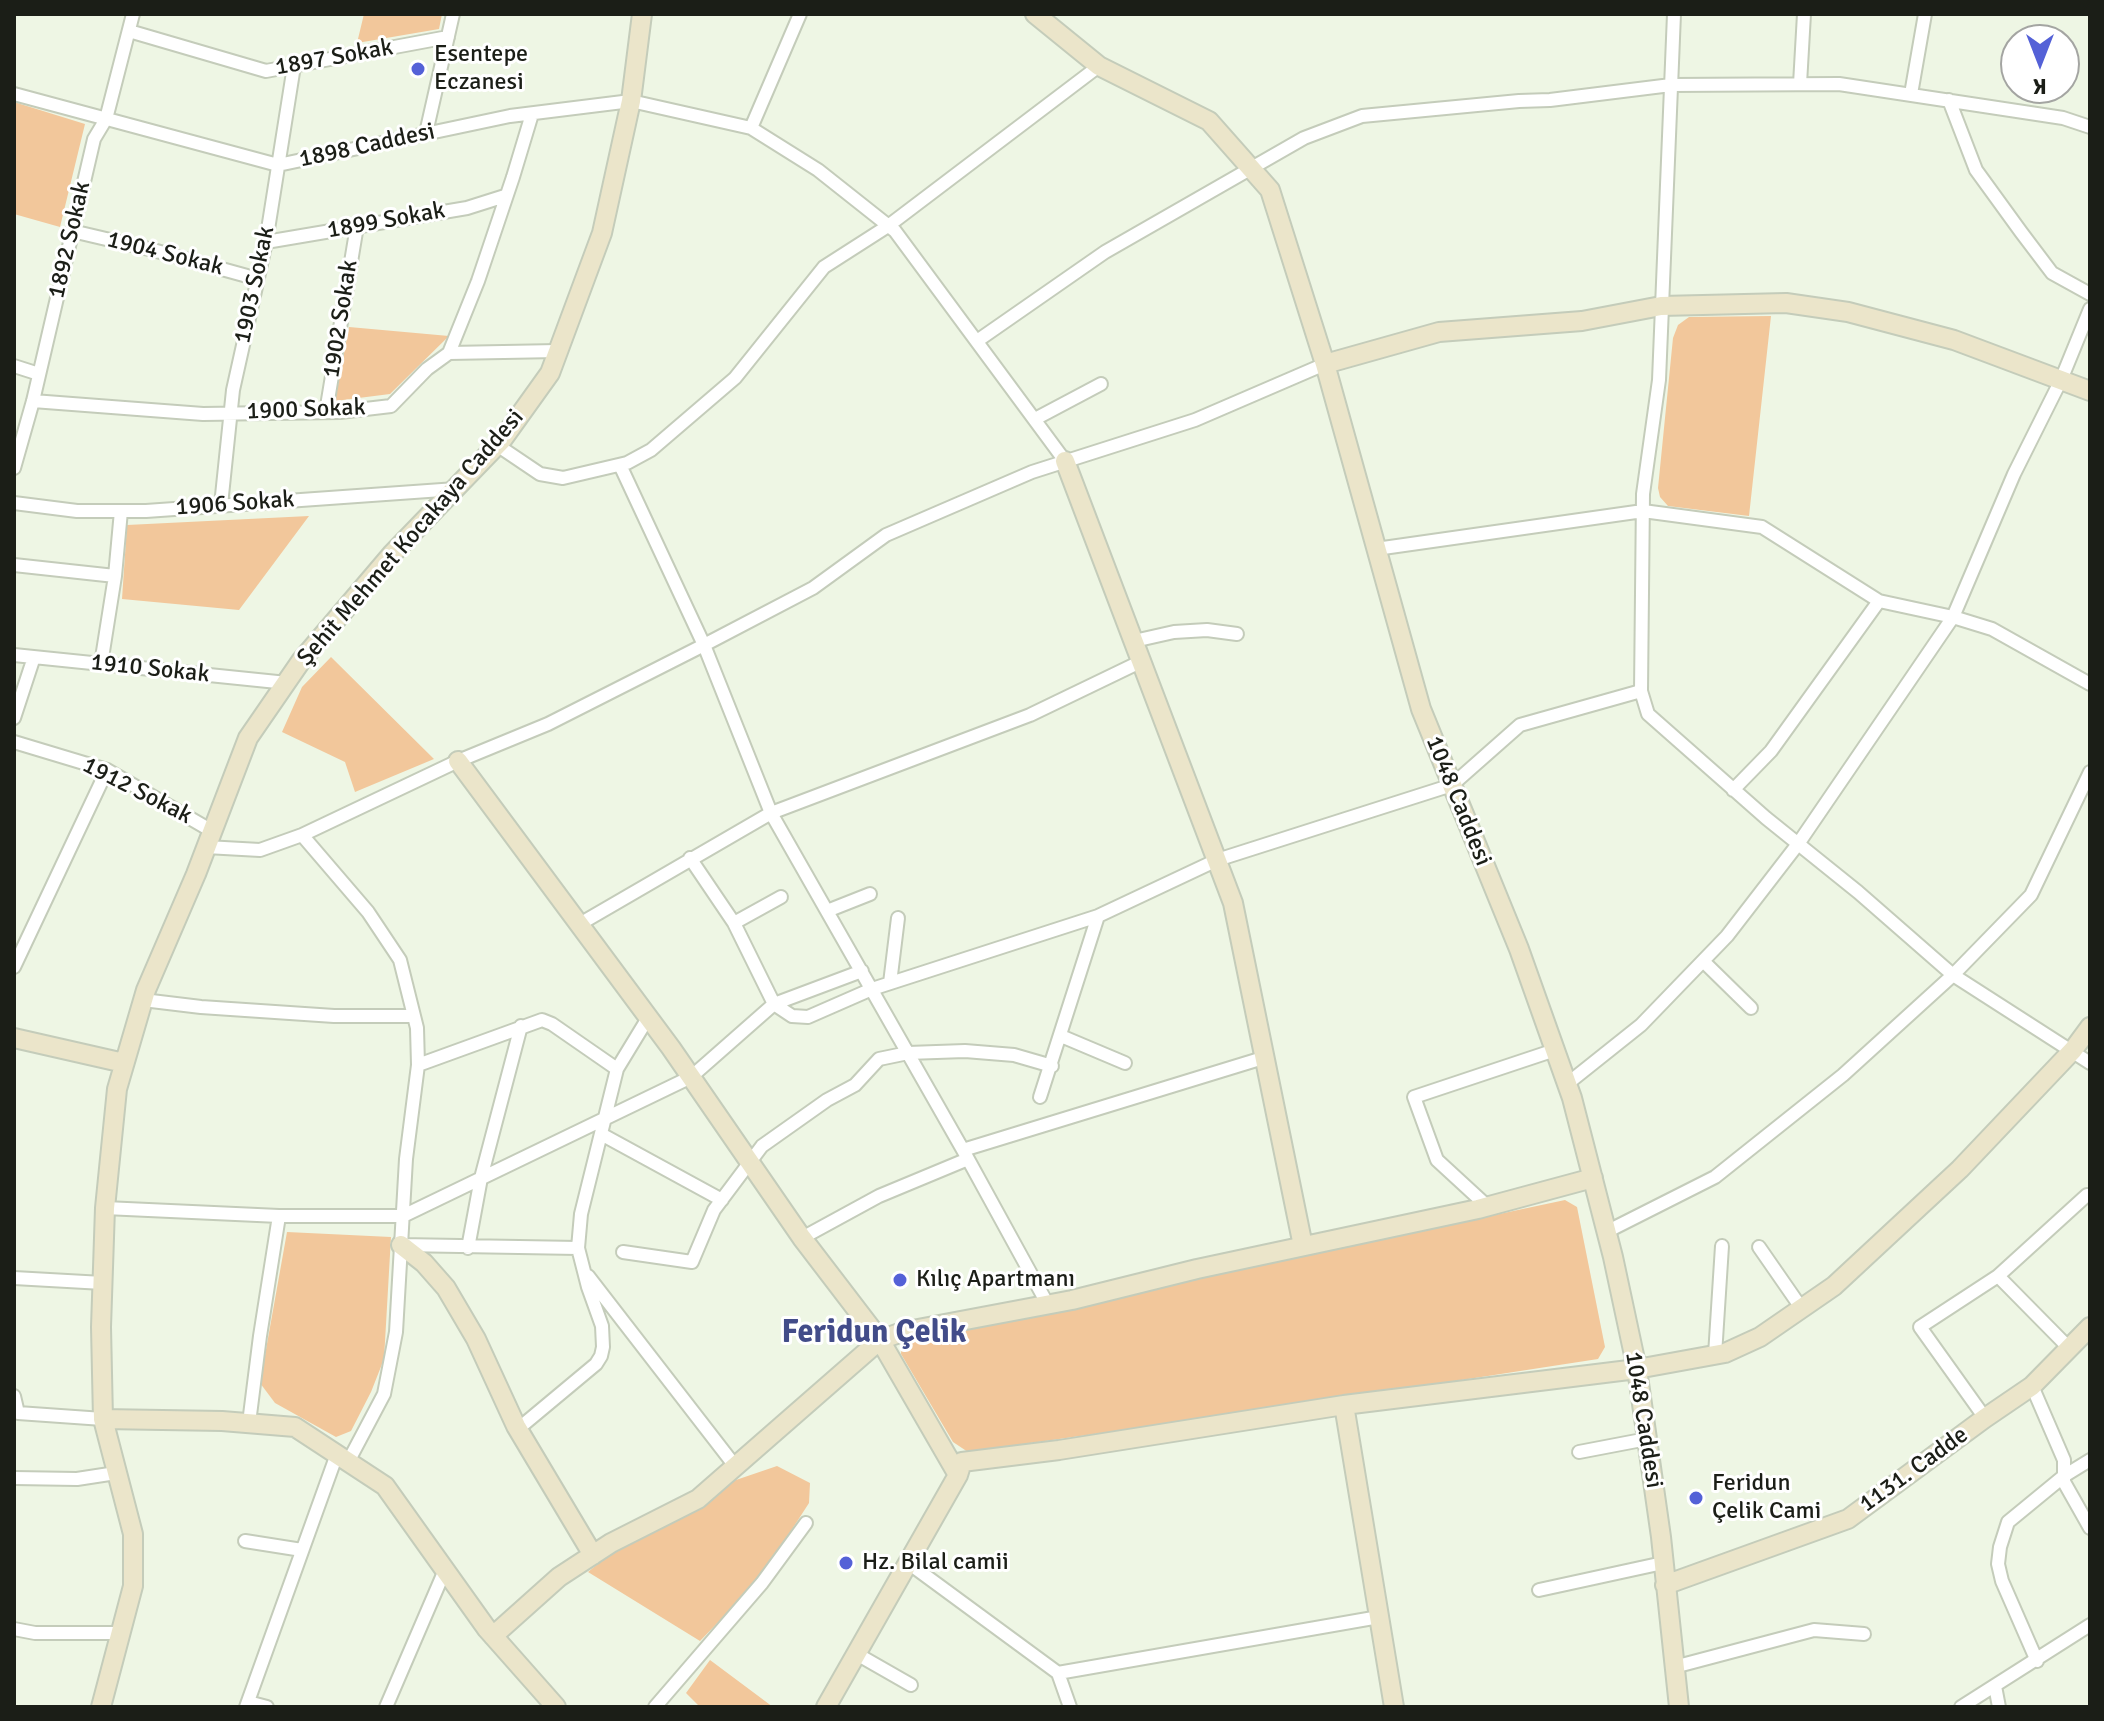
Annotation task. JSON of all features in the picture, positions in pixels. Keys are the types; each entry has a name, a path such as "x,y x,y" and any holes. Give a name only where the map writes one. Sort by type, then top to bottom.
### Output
{"street":[{"name":"1892 Sokak","path":"14,468 33,401 94,139 106,119 133,14"},
{"path":"426,133 453,14"},
{"name":"Şehit Mehmet Kocakaya Caddesi","path":"101,1707 133,1586 133,1534 103,1419 105,1208 117,1089 143,1000 248,738 301,661 392,554 497,445 550,373 602,233 631,101 642,14"},
{"path":"751,128 800,14"},
{"name":"1048 Caddesi","path":"1035,14 1099,66 1209,121 1252,166 1270,190 1325,364 1421,709 1519,949 1567,1084 1593,1178 1637,1369 1661,1537 1679,1707"},
{"path":"1674,14 1659,380 1643,494 1641,691 1648,714 1733,790 1953,975 2090,1063"},
{"path":"1800,84 1804,14"},
{"path":"1911,94 1925,14"},
{"name":"1897 Sokak","path":"129,31 266,71 448,37"},
{"name":"1903 Sokak","path":"221,505 229,413 266,242 294,66"},
{"path":"497,445 540,474 563,478 620,465 651,450 735,378 824,267 888,226 1099,66"},
{"path":"977,341 1105,252 1252,166 1304,138 1362,116 1550,100 1671,85 1839,84 2063,118 2090,127"},
{"name":"1898 Caddesi","path":"14,94 278,165 426,133 532,114 631,101"},
{"path":"1949,100 1976,170 2021,232 2052,273 2090,294"},
{"path":"631,101 751,128 818,170 895,231 1065,461 1233,903 1303,1246"},
{"name":"1900 Sokak","path":"33,401 229,413 326,412 391,406 427,369 449,353 478,281 532,114"},
{"name":"1899 Sokak","path":"266,242 467,208 505,196"},
{"name":"1902 Sokak","path":"326,412 357,226"},
{"name":"1904 Sokak","path":"72,231 258,279"},
{"path":"209,839 260,850 302,835 458,761 548,724 704,645 813,588 886,535 1032,472 1195,420 1325,364 1439,332 1582,321 1661,306 1786,303 1848,312 1954,340 2090,391"},
{"path":"1567,1084 1641,1025 1727,936 1798,844 1953,617 2090,309"},
{"path":"449,353 558,351"},
{"path":"14,366 39,374"},
{"path":"1035,419 1101,384"},
{"path":"620,465 704,645 771,813 1048,1305"},
{"name":"1906 Sokak","path":"14,503 77,511 121,511 456,489"},
{"path":"101,664 115,576 121,511"},
{"path":"1376,549 1643,511 1762,527 1879,601 1992,629 2090,684"},
{"path":"14,565 115,576"},
{"path":"1733,790 1771,751 1879,601"},
{"path":"1134,641 1174,632 1207,630 1237,634"},
{"name":"1910 Sokak","path":"14,655 287,683"},
{"path":"14,718 34,657"},
{"path":"578,925 771,813 1030,715 1142,661"},
{"path":"690,858 734,923 774,1004 792,1016 808,1017 872,989 1098,916 1217,860 1452,785 1520,725 1641,691"},
{"name":"1912 Sokak","path":"14,742 107,770 209,839"},
{"path":"458,761 691,1077 802,1238 880,1340 958,1475"},
{"path":"14,967 20,938 107,770"},
{"path":"1606,1232 1715,1177 1843,1075 1953,975 2031,895 2090,772"},
{"path":"267,1707 247,1704 302,1550 342,1458 384,1394 396,1332 406,1159 418,1065 414,1016 400,960 368,912 302,835"},
{"path":"827,911 870,894"},
{"path":"734,923 781,897"},
{"path":"1040,1097 1098,916"},
{"path":"890,983 898,918"},
{"path":"1703,961 1751,1008"},
{"path":"105,1208 279,1216 403,1216 691,1077 774,1004 862,971"},
{"path":"143,1000 334,1016 414,1016"},
{"path":"518,1429 596,1364 601,1356 602,1326 578,1248 581,1214 617,1069 648,1018"},
{"path":"418,1065 542,1020 617,1069"},
{"path":"468,1248 481,1178 521,1026"},
{"path":"826,1707 958,1475 962,1462 1059,1450 1344,1405 1637,1369 1725,1353 1760,1337 1834,1286 1923,1206 2073,1050 2090,1027"},
{"path":"1061,1036 1125,1063"},
{"path":"14,1038 124,1063"},
{"path":"1487,1206 1437,1160 1414,1097 1555,1050"},
{"path":"623,1252 692,1262 714,1210 762,1146 827,1100 855,1085 879,1059 908,1053 965,1051 1014,1055 1052,1066"},
{"path":"802,1238 879,1196 966,1155 1263,1058"},
{"path":"601,1134 722,1200"},
{"path":"493,1636 559,1577 611,1543 698,1499 880,1340 902,1332 1048,1305 1487,1206 1593,1178"},
{"path":"1985,1418 1920,1327 1998,1276 2087,1195"},
{"path":"249,1423 279,1216"},
{"path":"401,1245 578,1248"},
{"path":"401,1245 424,1263 446,1288 476,1339 518,1429 593,1555"},
{"path":"1715,1355 1722,1246"},
{"path":"1759,1247 1802,1309"},
{"path":"583,1270 735,1466"},
{"path":"1998,1276 2069,1348"},
{"path":"14,1278 103,1283"},
{"name":"1131. Cadde","path":"1665,1585 1848,1519 2032,1386 2090,1327"},
{"path":"2032,1386 2064,1460 2064,1482 2090,1528"},
{"path":"14,1396 18,1413 295,1427 385,1486 539,1699 556,1707"},
{"path":"1344,1405 1394,1707"},
{"path":"1579,1452 1647,1439"},
{"path":"2037,1661 2002,1581 1998,1564 2000,1547 2008,1522 2064,1476 2090,1460"},
{"path":"14,1478 77,1479 116,1473"},
{"path":"655,1707 762,1583 806,1523"},
{"path":"245,1541 302,1550"},
{"path":"907,1562 1058,1673 1070,1707"},
{"path":"1539,1590 1663,1563"},
{"path":"386,1707 445,1570"},
{"path":"1058,1673 1379,1617"},
{"path":"1961,1707 2090,1625"},
{"path":"14,1629 35,1633 121,1633"},
{"path":"1674,1667 1814,1630 1864,1634"},
{"path":"855,1653 911,1685"},
{"path":"1995,1686 1999,1707"}],"shaded area":[{"path":"364,14 442,14 439,29 357,43"},
{"path":"14,102 85,124 60,227 14,214"},
{"path":"1771,316 1749,516 1668,506 1660,497 1658,488 1673,338 1678,325 1689,317"},
{"path":"349,327 449,336 390,394 335,401"},
{"path":"309,516 239,610 122,599 127,525"},
{"path":"331,657 434,759 355,792 345,762 282,732 302,687"},
{"path":"1565,1200 1577,1207 1605,1347 1598,1359 968,1452 953,1442 901,1354 902,1341"},
{"path":"287,1232 391,1237 384,1359 351,1431 336,1437 275,1403 260,1383"},
{"path":"777,1466 810,1483 809,1503 760,1579 700,1641 588,1572 616,1549 733,1481"},
{"path":"710,1660 773,1707 700,1707 686,1693"}],"place":[{"name":"Esentepe Eczanesi","path":"418,69"},
{"name":"Kılıç Apartmanı","path":"900,1280"},
{"name":"Feridun Çelik Cami","path":"1696,1498"},
{"name":"Hz. Bilal camii","path":"846,1563"}],"district":[{"name":"Feridun Çelik","path":"874,1334"}]}
